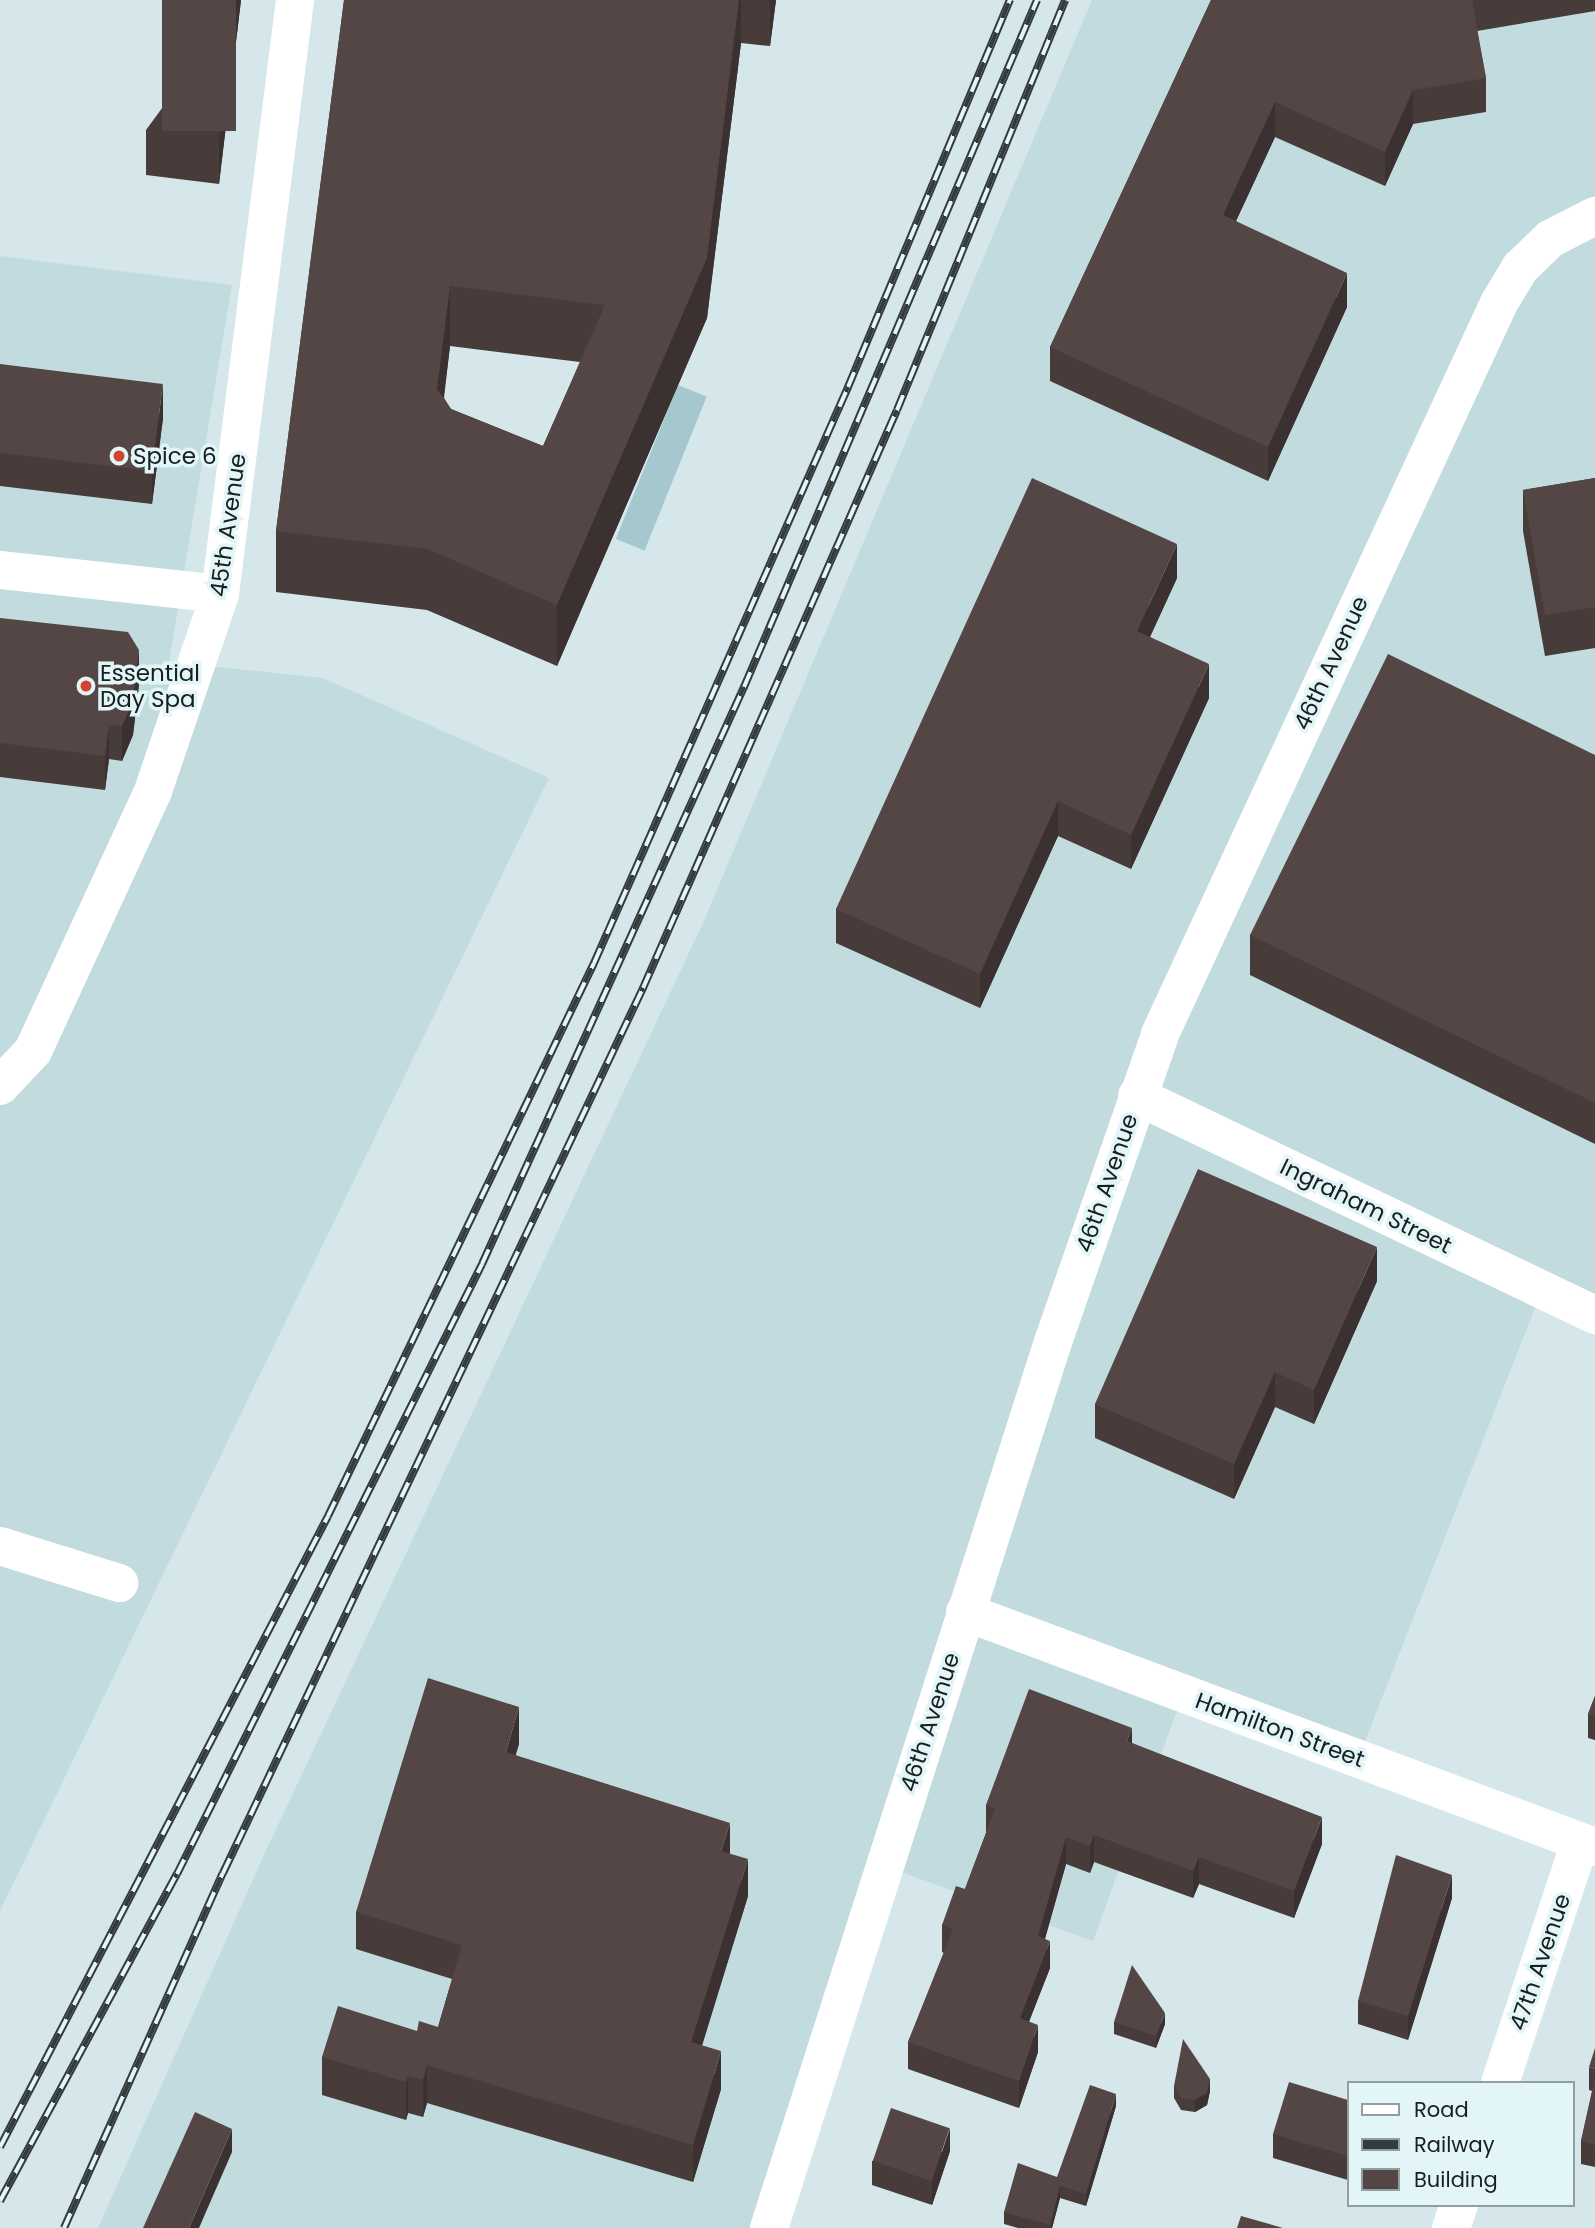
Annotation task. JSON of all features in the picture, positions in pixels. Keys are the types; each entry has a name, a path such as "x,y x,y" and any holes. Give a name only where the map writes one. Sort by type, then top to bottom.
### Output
{"street":[{"name":"45th Avenue","path":"0,1086 33,1051 153,791 220,594 295,0"},
{"name":"46th Avenue","path":"769,2228 965,1612 1137,1096 1207,928 1499,303 1520,268 1550,239 1595,216"},
{"path":"0,570 220,594"},
{"name":"Ingraham Street","path":"1137,1096 1595,1315"},
{"path":"0,1546 119,1584"},
{"name":"Hamilton Street","path":"965,1612 1588,1845"},
{"name":"47th Avenue","path":"1501,2081 1588,1845"},
{"path":"1451,2228 1458,2207"}],"shaded area":[{"path":"1092,0 1595,0 1595,1315 1542,1290 1358,1759 1183,1694 1093,1941 884,1866 769,2228 98,2228 263,1857 703,923"},
{"path":"0,256 232,285 169,662 323,678 549,778 0,1911"},
{"path":"678,385 707,397 645,551 616,539"}],"building":[{"path":"162,0 236,0 236,131 162,131"},
{"path":"344,0 739,0 707,258 557,605 427,549 276,531","holes":["450,286 605,305 543,446 451,409 437,389"]},
{"path":"1211,0 1472,0 1486,78 1413,90 1385,152 1275,102 1223,215 1347,273 1268,447 1050,347"},
{"path":"0,364 163,384 152,471 0,453"},
{"path":"1032,478 1177,544 1137,631 1209,664 1131,835 1058,801 980,974 836,909"},
{"path":"1595,478 1595,607 1545,615 1523,490"},
{"path":"0,618 128,632 139,650 133,701 122,726 109,725 105,756 0,743"},
{"path":"1388,654 1595,755 1595,1103 1250,935"},
{"path":"1198,1169 1377,1247 1314,1390 1275,1372 1234,1464 1095,1404"},
{"path":"428,1678 519,1707 506,1752 730,1823 721,1851 748,1859 691,2042 721,2051 693,2145 427,2065 423,2080 408,2076 406,2082 322,2057 338,2006 417,2031 419,2021 438,2027 462,1945 356,1912"},
{"path":"1029,1689 1132,1728 1127,1741 1322,1817 1294,1891 1199,1857 1193,1871 1094,1835 1090,1846 1066,1837 1038,1936 1050,1941 1020,2018 1038,2025 1019,2081 908,2042 953,1929 942,1925 956,1886 965,1889 995,1809 986,1805"},
{"path":"1595,1696 1595,1717 1588,1714"},
{"path":"1396,1855 1452,1875 1408,2016 1358,2001"},
{"path":"1132,1965 1165,2013 1156,2036 1114,2022"},
{"path":"1183,2039 1210,2079 1207,2093 1195,2100 1181,2098 1174,2086"},
{"path":"1595,2048 1595,2069 1589,2067"},
{"path":"1595,2079 1595,2145 1581,2141"},
{"path":"1289,2082 1346,2099 1346,2155 1273,2134"},
{"path":"1090,2085 1116,2094 1086,2194 1060,2186 1050,2225 1004,2212 1018,2163 1057,2177"},
{"path":"891,2108 950,2128 931,2181 873,2161"},
{"path":"195,2112 232,2129 189,2228 143,2228"},
{"path":"1241,2216 1283,2228 1237,2228"}],"railway":[{"path":"0,2147 328,1516 594,963 848,387 1010,0"},
{"path":"0,2201 177,1874 482,1264 744,687 1037,0"},
{"path":"64,2228 223,1873 643,988 897,410 1065,0"}],"place":[{"name":"Spice 6","path":"119,456"},
{"name":"Essential Day Spa","path":"86,686"}]}
